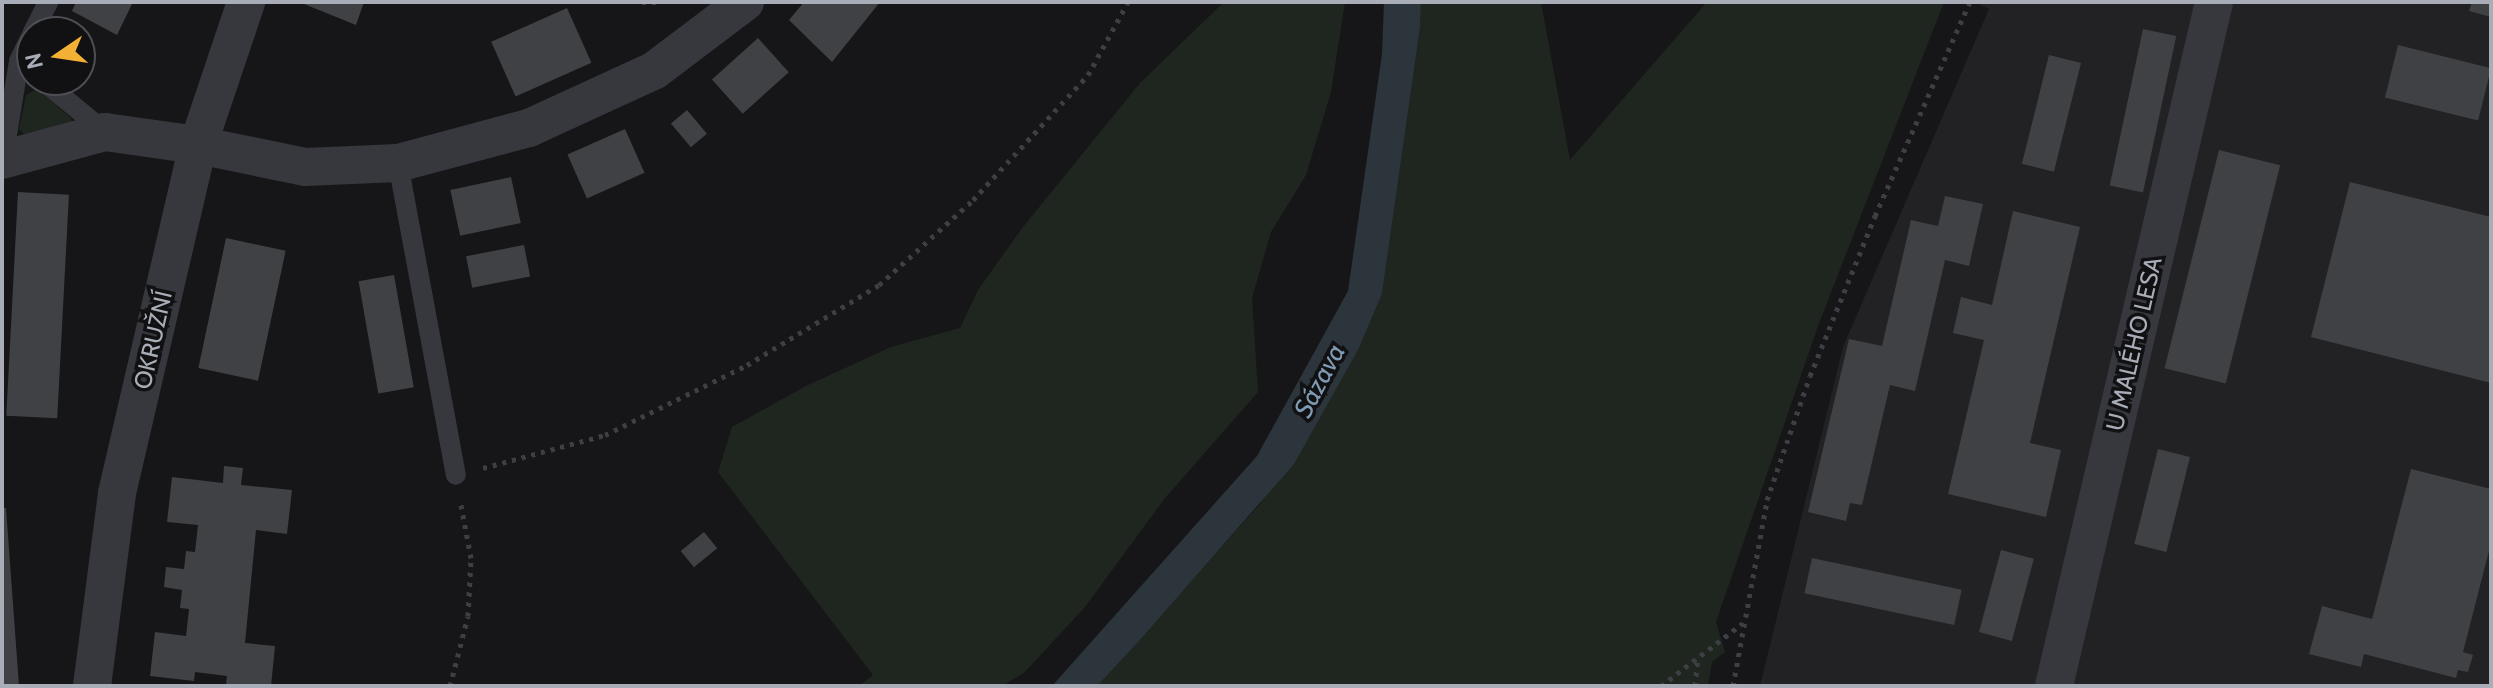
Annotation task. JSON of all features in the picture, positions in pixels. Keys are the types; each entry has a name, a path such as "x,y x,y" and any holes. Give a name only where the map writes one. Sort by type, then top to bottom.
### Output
{"street":[{"name":"OKRUŽNÍ","path":"92,686 117,493 198,145 246,2"},
{"path":"2,159 105,132 198,145 305,167 398,163 543,122 655,70 745,2"},
{"name":"U MALÉHO LESA","path":"2054,686 2214,2"}],"lane":[{"path":"2,159 18,96"},
{"path":"61,96 105,132"},
{"path":"398,163 456,475"}],"path":[{"path":"642,2 656,2"},
{"path":"450,686 468,616 471,558 456,475 605,435 747,365 879,285 973,200 1088,75 1128,2"},
{"path":"1733,686 1767,500 1810,376 1875,216 1970,2"},
{"path":"1661,686 1743,623"},
{"path":"1695,686 1698,655"}],"shaded area":[{"path":"1224,2 1345,2 1331,92 1306,175 1271,232 1252,298 1258,392 1165,498 1085,607 1024,673 1002,686 859,686 873,675 718,472 732,427 806,386 891,347 960,328 978,290 1023,227 1140,83"},
{"path":"1421,2 1541,2 1570,160 1707,2 1944,2 1818,326 1716,622 1725,652 1712,662 1708,686 1097,686 1260,504 1359,348 1382,294 1420,28"},
{"path":"1975,2 2491,2 2491,686 1760,686 1843,347 1989,9"},
{"path":"26,96 45,96 73,123 24,134 19,129"}],"water":[{"name":"Sázava","path":"1384,2 1421,2 1420,28 1382,294 1359,348 1294,464 1138,642 1097,686 1052,686 1257,456 1348,291 1382,54"}],"building":[{"path":"76,2 133,2 117,35 96,24 96,16 81,16 72,11"},
{"path":"299,2 364,2 356,25"},
{"path":"804,2 880,2 832,62 789,20"},
{"path":"2472,2 2491,2 2491,17 2469,11"},
{"path":"567,8 591,63 516,97 491,42"},
{"path":"2143,29 2176,36 2143,193 2110,186"},
{"path":"758,38 789,72 743,114 712,79"},
{"path":"2398,45 2491,68 2478,121 2385,97"},
{"path":"2049,55 2081,63 2054,172 2022,164"},
{"path":"687,110 707,134 691,147 671,123"},
{"path":"625,129 645,173 587,198 567,155"},
{"path":"2219,150 2280,165 2226,384 2165,368"},
{"path":"511,177 521,223 460,236 450,190"},
{"path":"2350,182 2491,217 2491,383 2311,337"},
{"path":"18,192 69,195 57,418 6,416"},
{"path":"1945,196 1983,204 1969,266 1945,260 1915,391 1890,385 1862,505 1850,503 1846,521 1808,512 1849,339 1882,346 1911,220 1938,226"},
{"path":"2013,211 2080,227 2030,443 2061,450 2046,517 1948,494 1984,340 1953,333 1961,297 1992,305"},
{"path":"226,238 286,251 258,381 198,368"},
{"path":"524,245 530,276 472,288 466,256"},
{"path":"394,275 414,387 378,394 359,281"},
{"path":"2158,449 2190,457 2166,552 2134,544"},
{"path":"224,466 243,468 241,485 292,490 287,534 256,530 245,643 275,646 271,686 226,685 227,676 195,672 194,681 150,676 155,632 186,636 189,609 180,608 182,590 164,587 166,567 184,569 186,551 195,552 198,525 167,522 172,477 223,483"},
{"path":"2411,469 2491,489 2491,543 2463,652 2473,655 2468,672 2458,670 2456,678 2364,654 2361,667 2309,654 2322,606 2372,619"},
{"path":"2,508 6,508 19,686 2,686"},
{"path":"704,532 717,548 694,567 681,551"},
{"path":"2001,550 2034,559 2012,641 1979,632"},
{"path":"1812,558 1962,590 1954,625 1805,593"}]}
